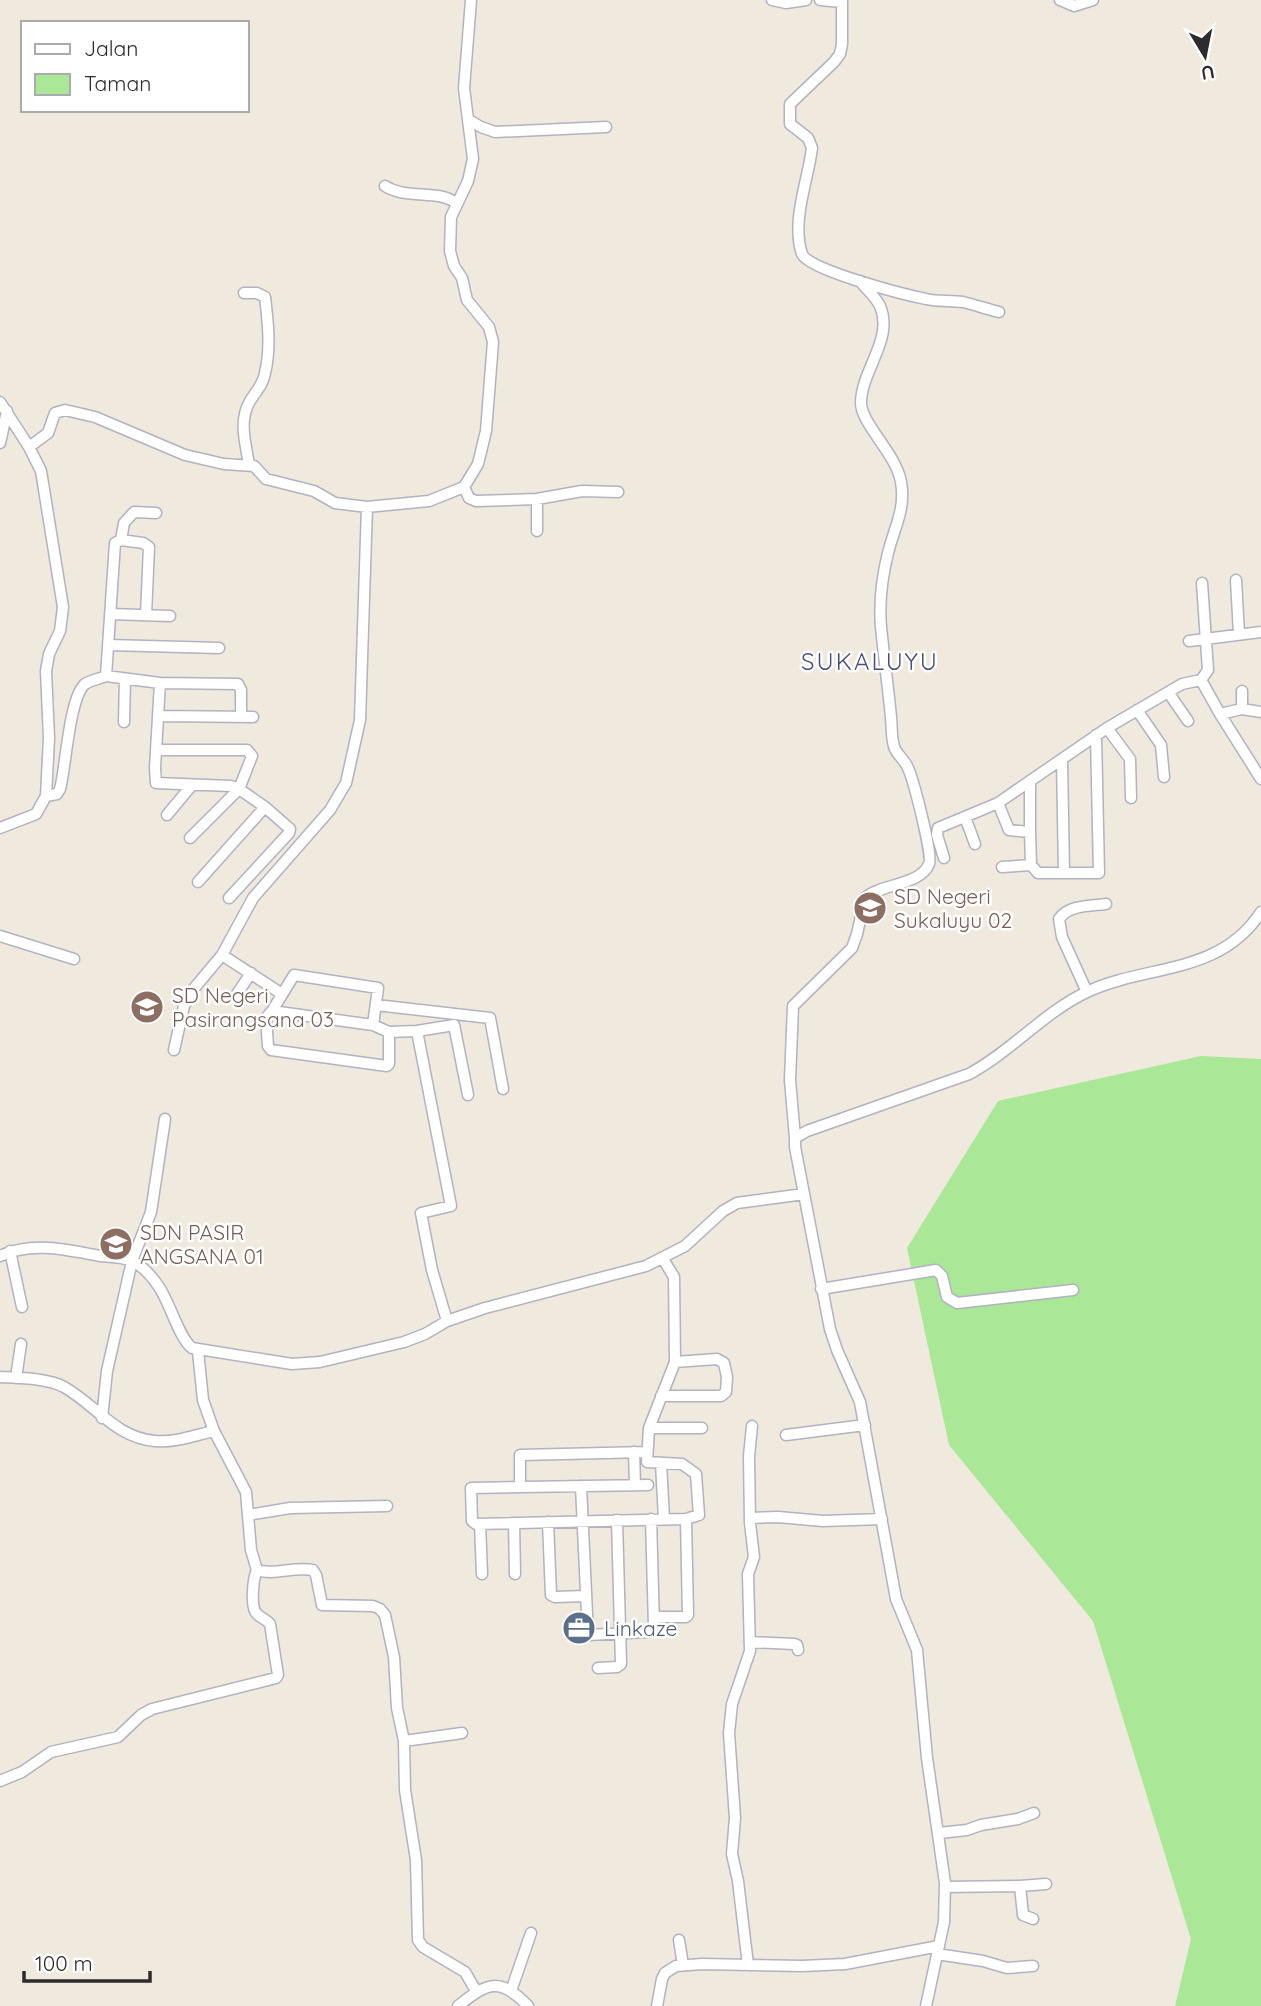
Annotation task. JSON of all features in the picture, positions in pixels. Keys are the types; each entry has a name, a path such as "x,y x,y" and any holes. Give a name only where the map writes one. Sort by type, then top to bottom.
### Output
{"street":[{"path":"29,447 48,433 55,413 65,410 95,416 185,455 224,464 256,467 266,479 314,491 335,503 367,507 425,502 464,487 473,475 482,453 493,351 489,327 470,305 463,278 450,256 450,226 456,203 472,167 473,151 464,84 471,0"},
{"path":"772,0 786,3 806,0"},
{"path":"820,0 842,1 840,54 790,104 788,110 790,124 808,138 812,148 799,220 802,254 806,261 860,281 927,300 961,302 999,312"},
{"path":"1060,0 1074,6 1093,0"},
{"path":"469,120 495,132 606,127"},
{"path":"385,186 406,194 449,198 456,203"},
{"path":"860,281 879,304 884,320 884,333 866,374 860,403 862,414 894,459 901,480 903,506 881,586 881,625 894,748 908,767 923,819 930,858 929,866 920,874 873,892 865,898 852,948 793,1006 790,1080 795,1147 821,1289 833,1340 855,1387 865,1425 896,1599 917,1650 924,1736 945,1887 944,1922 926,2006"},
{"path":"244,293 257,293 265,297 269,338 265,375 250,402 243,424 249,465"},
{"path":"0,443 3,407"},
{"path":"0,828 36,814 46,796 49,738 46,671 49,654 60,631 63,607 44,483 29,447 3,407"},
{"path":"464,487 469,498 473,500 537,499 582,491 618,492"},
{"path":"537,499 537,531"},
{"path":"174,1050 187,999 222,955 253,898 330,810 346,783 357,741 361,698 367,507"},
{"path":"106,677 114,545 121,540 124,523 134,512 156,513"},
{"path":"121,540 148,545 146,615"},
{"path":"1236,580 1239,634"},
{"path":"944,858 936,831 938,828 998,803 1107,728 1182,684 1201,680 1208,670 1202,583"},
{"path":"110,614 170,616"},
{"path":"1189,641 1261,632"},
{"path":"109,645 219,648"},
{"path":"46,796 57,794 60,789 77,699 83,686 106,677 160,683 238,684 247,717 159,716"},
{"path":"124,722 125,679"},
{"path":"1201,680 1261,779"},
{"path":"160,683 156,783 231,786 265,807 288,827 289,833 229,898"},
{"path":"1242,691 1242,709"},
{"path":"1168,692 1188,721"},
{"path":"1220,714 1242,709 1261,712"},
{"path":"1138,710 1161,744 1164,777"},
{"path":"1107,728 1129,759 1131,798"},
{"path":"1030,781 1031,866 1038,873 1099,873 1096,735"},
{"path":"156,750 250,751 252,756 239,789 190,838"},
{"path":"1062,760 1064,873"},
{"path":"167,815 192,785"},
{"path":"998,803 1009,830 1030,832"},
{"path":"198,882 265,807"},
{"path":"965,817 975,844"},
{"path":"1002,867 1031,866"},
{"path":"1087,992 1062,937 1059,919 1072,909 1106,904"},
{"path":"795,1138 969,1074 991,1062 1087,992 1194,963 1226,945 1248,928 1261,912"},
{"path":"0,936 74,958"},
{"path":"222,955 282,994"},
{"path":"235,997 251,974"},
{"path":"373,1025 379,988 294,975 266,1018 268,1046 271,1050 383,1067 389,1064 389,1032"},
{"path":"376,1005 490,1018 503,1089"},
{"path":"272,1011 373,1025 389,1032 454,1025 467,1015"},
{"path":"454,1025 468,1095"},
{"path":"417,1031 451,1206 421,1213 432,1270 447,1321"},
{"path":"102,1418 107,1371 132,1261 151,1212 165,1119"},
{"path":"22,1307 5,1253 29,1247 56,1248 132,1261 144,1269 159,1287 185,1342 198,1350 280,1364 305,1364 414,1339 447,1321 498,1304 633,1271 663,1259 694,1239 729,1207 746,1201 804,1194"},
{"path":"648,1485 470,1489 472,1521 480,1524 687,1519 699,1515 696,1474 682,1464 647,1462 649,1428 675,1362 674,1277 663,1259"},
{"path":"821,1289 936,1270 942,1276 947,1297 957,1303 1073,1290"},
{"path":"16,1378 21,1344"},
{"path":"0,1782 55,1751 118,1737 141,1715 152,1709 276,1678 270,1625 254,1608 254,1577 257,1570 251,1550 244,1486 214,1431 203,1400 198,1350"},
{"path":"661,1396 721,1396 726,1392 726,1370 724,1363 718,1359 675,1362"},
{"path":"0,1377 61,1386 102,1418 132,1436 155,1441 175,1440 214,1431"},
{"path":"786,1435 865,1425"},
{"path":"748,1965 732,1854 735,1818 729,1732 732,1704 750,1651 748,1574 754,1557 751,1545 749,1456 752,1426"},
{"path":"649,1428 702,1428"},
{"path":"634,1452 635,1485"},
{"path":"520,1488 520,1455 647,1452"},
{"path":"661,1463 664,1519"},
{"path":"580,1486 586,1634 648,1632 654,1626 651,1519"},
{"path":"248,1515 290,1508 387,1506"},
{"path":"750,1518 778,1517 823,1521 882,1519"},
{"path":"654,1617 688,1615 687,1519"},
{"path":"598,1668 617,1667 621,1664 617,1520"},
{"path":"548,1522 551,1595 585,1596"},
{"path":"514,1523 515,1574"},
{"path":"480,1524 482,1574"},
{"path":"257,1570 313,1570 322,1605 373,1606 383,1611 394,1657 397,1708 404,1741 405,1790 416,1860 418,1940 422,1947 465,1972 476,1991"},
{"path":"750,1642 794,1644 798,1650"},
{"path":"404,1741 462,1733"},
{"path":"939,1833 967,1830 1034,1813"},
{"path":"945,1887 1046,1884"},
{"path":"1020,1886 1023,1914 1033,1919"},
{"path":"511,1992 531,1933"},
{"path":"678,1940 683,1965"},
{"path":"657,2006 665,1973 683,1965 845,1964 938,1950 1007,1968 1033,1966"},
{"path":"458,2006 476,1991 494,1986 511,1992 528,2006"}],"green space":[{"path":"1201,1056 1261,1059 1261,2006 1175,2006 1191,1939 1093,1621 949,1445 907,1248 998,1101"}],"place":[{"name":"SD Negeri Sukaluyu 02","path":"870,908"},
{"name":"SD Negeri Pasirangsana 03","path":"147,1007"},
{"name":"SDN PASIR ANGSANA 01","path":"116,1244"},
{"name":"Linkaze","path":"579,1628"}],"district":[{"name":"SUKALUYU","path":"870,661"}]}
